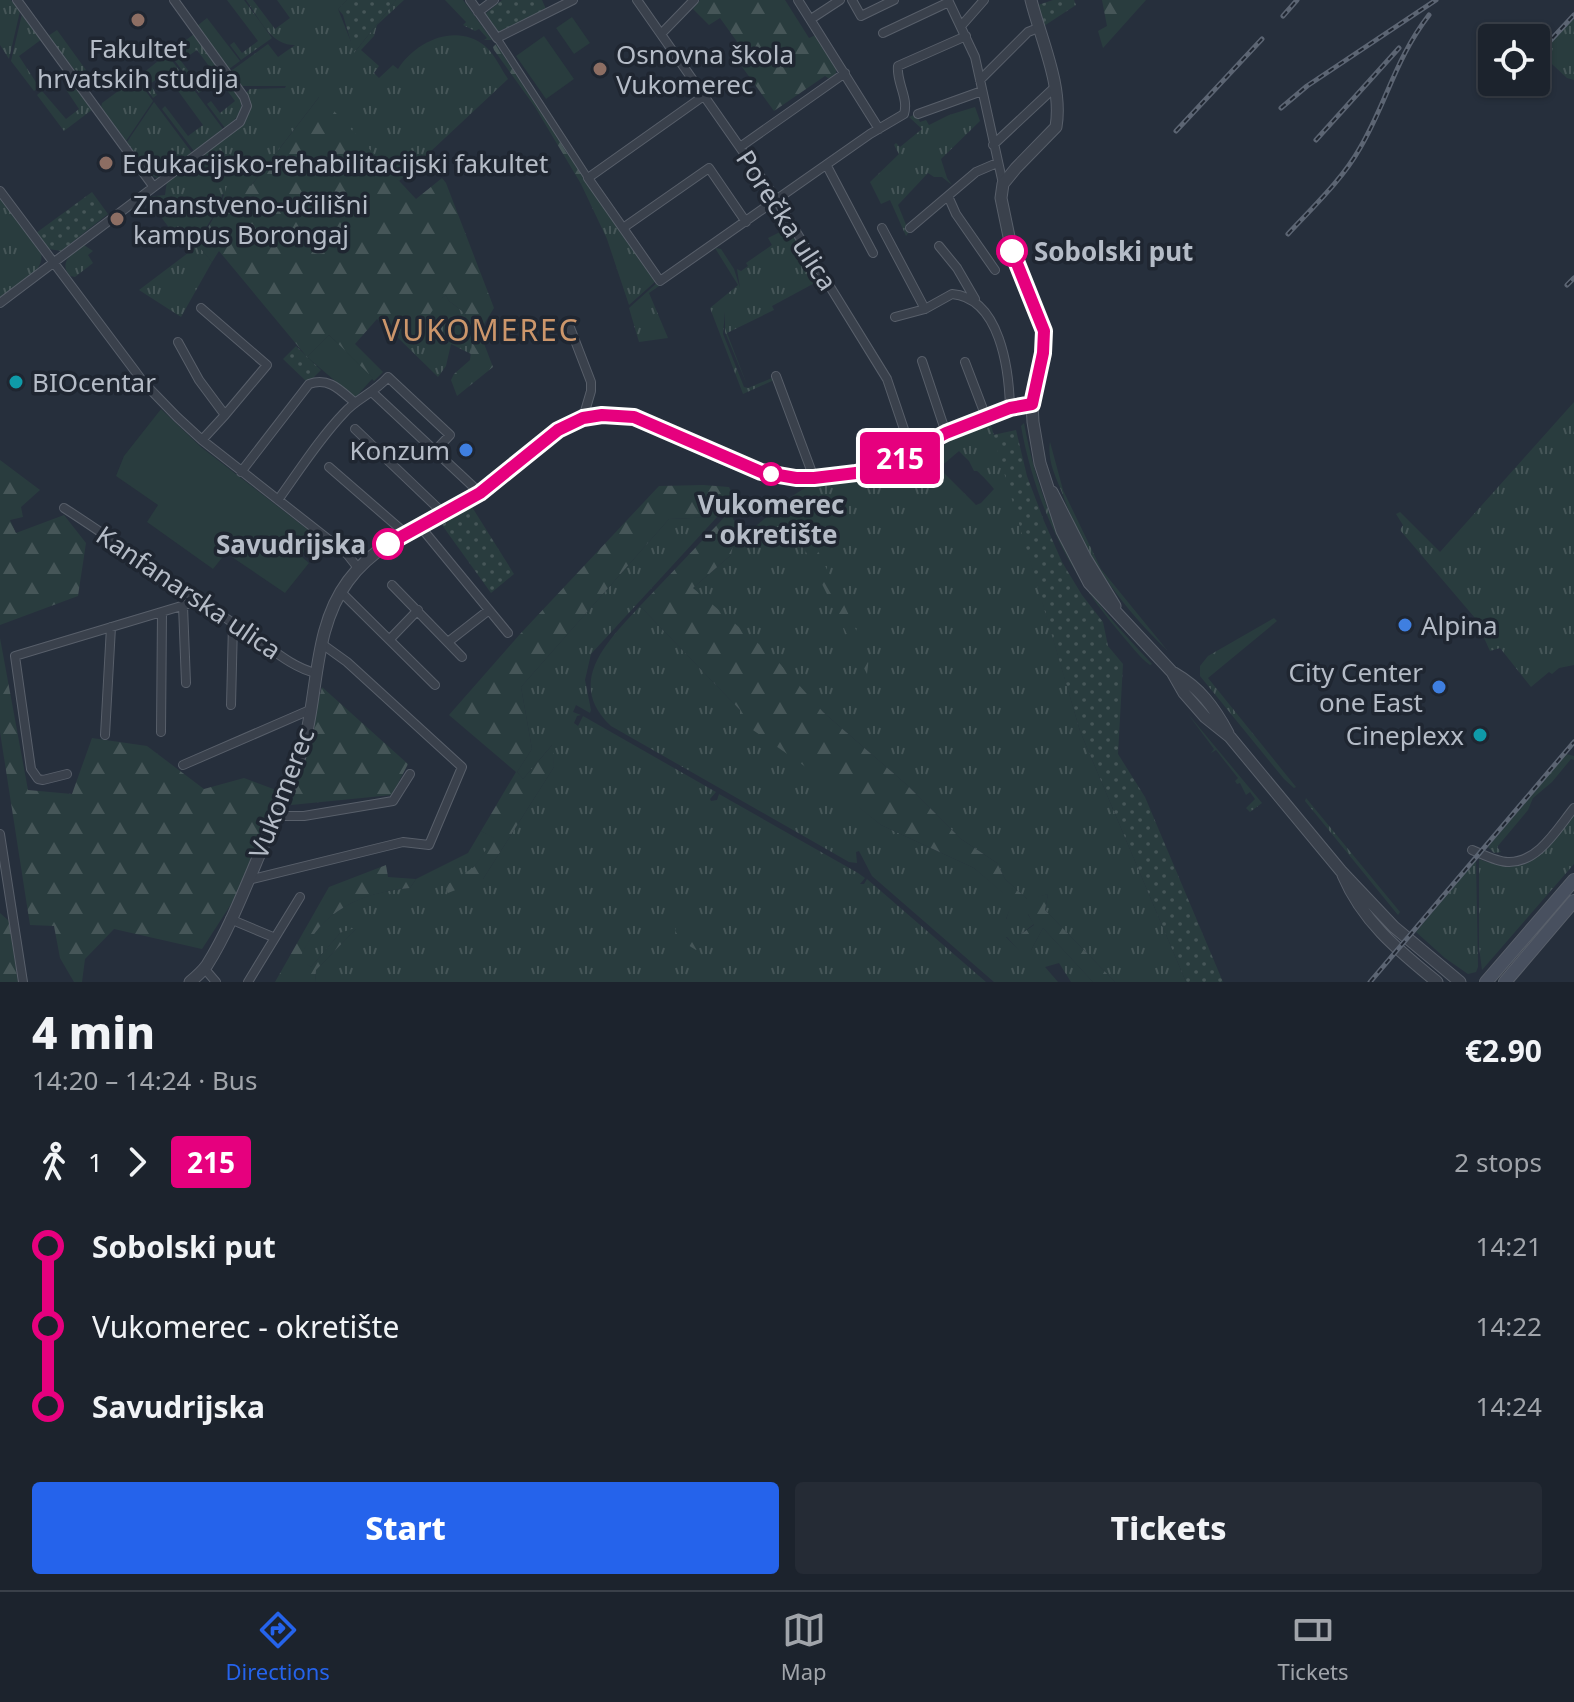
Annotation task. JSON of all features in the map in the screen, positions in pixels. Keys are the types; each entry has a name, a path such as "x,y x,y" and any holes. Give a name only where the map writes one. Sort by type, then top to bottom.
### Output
{"main road":[{"path":"1486,982 1574,880"},
{"path":"1505,982 1574,901"}],"street":[{"path":"17,0 153,186"},
{"path":"0,303 240,122 247,106 244,97 174,0"},
{"path":"470,0 660,281 904,114 906,105 898,66 966,36"},
{"path":"478,12 494,0"},
{"path":"497,38 573,0"},
{"name":"Porečka ulica","path":"637,0 777,200 887,379 912,453"},
{"path":"661,34 694,0"},
{"path":"798,0 879,129"},
{"path":"811,19 840,0"},
{"path":"852,0 861,16 894,0"},
{"path":"962,25 984,0"},
{"path":"1003,184 1056,127 1058,115 1055,87 1031,0"},
{"path":"883,33 949,1 975,57 1003,184 1002,202 1013,256 1044,331 1043,353 1032,404 1033,422 1046,481 1062,531 1083,572 1102,599 1119,613 1172,672 1194,684 1216,710 1230,737 1341,871 1406,940 1460,982"},
{"path":"980,80 1028,32 1038,28"},
{"path":"740,147 845,73"},
{"path":"993,145 1055,87"},
{"path":"918,114 982,91"},
{"path":"588,178 705,95"},
{"path":"910,228 976,172 997,163"},
{"path":"827,166 873,253"},
{"path":"623,228 709,168 746,222"},
{"path":"0,191 144,383 202,440 347,554 358,568"},
{"path":"948,196 956,214 995,270"},
{"path":"882,228 925,309"},
{"path":"939,246 957,268 992,324 1009,377 1010,408"},
{"path":"895,317 925,309 952,294 975,300"},
{"path":"201,308 267,365 202,440"},
{"path":"569,325 591,382 583,418"},
{"path":"178,342 199,380 225,415"},
{"path":"922,361 946,433"},
{"path":"965,362 986,417"},
{"path":"776,376 814,478"},
{"path":"278,500 342,415 354,402 373,393 388,377 450,435 435,451"},
{"path":"241,472 309,384 319,381 333,384 354,402"},
{"path":"373,393 480,493"},
{"name":"Vukomerec","path":"190,982 204,968 230,919 276,816 305,741 322,644 341,592 358,568 405,533 480,493 558,430 583,418 602,415 634,417 761,472 814,478 883,466 946,433 1010,408 1032,404"},
{"path":"355,429 443,513"},
{"path":"329,467 405,533"},
{"name":"Kanfanarska ulica","path":"64,508 233,624 303,669 316,673"},
{"path":"419,525 508,633"},
{"path":"392,585 462,657"},
{"path":"341,592 435,685"},
{"path":"67,774 43,780 38,779 31,769 15,656 198,601"},
{"path":"183,606 186,683"},
{"path":"390,639 418,610"},
{"path":"448,642 489,610"},
{"path":"161,732 162,612"},
{"path":"231,705 233,624"},
{"path":"105,735 111,627"},
{"path":"248,880 403,842 429,845 462,767 347,662 322,644"},
{"path":"183,765 312,709"},
{"path":"276,816 304,816 393,801 410,774"},
{"path":"1472,850 1509,863 1523,859 1538,851 1574,808"},
{"path":"0,834 23,982"},
{"path":"1341,871 1354,900 1375,928 1437,982"},
{"path":"248,982 300,897"},
{"path":"230,919 273,937"},
{"path":"204,968 216,982"}],"green space":[{"path":"0,0 11,0 20,11 9,59 0,45"},
{"path":"227,0 244,0 272,38 241,60 230,45 234,42 242,53 258,41"},
{"path":"246,0 253,0 275,29 290,18 277,0 347,0 338,9 355,52 396,0 404,0 377,25 374,36 361,50 379,66 374,73 379,78 393,65 398,69 426,43 438,38 463,36 486,47 508,79 399,181 319,97 250,187 222,195 220,206 207,226 201,249 212,262 181,317 139,290 188,253 146,197 165,195 167,181 242,123 249,100 246,93 250,89 285,88 242,86 231,71 268,44 278,57 295,45 272,36"},
{"path":"347,0 396,0 354,53 343,15 338,9"},
{"path":"445,0 463,0 492,40 484,40 487,38 479,29 475,31 463,25 466,22"},
{"path":"502,0 542,0 546,9 498,32 485,14"},
{"path":"700,0 785,0 809,38 816,35 836,73 831,80 825,76 774,111 740,64 748,57 720,18 709,25 693,9"},
{"path":"1053,0 1074,0 1076,5 1044,26 1038,5"},
{"path":"1102,0 1146,0 1103,48 1098,31 1107,26"},
{"path":"22,14 42,39 19,56 39,87 34,91 11,61"},
{"path":"572,17 590,43 574,54 556,28"},
{"path":"1574,17 1574,80 1567,78 1550,62 1550,42"},
{"path":"207,18 240,61 229,69 197,26"},
{"path":"57,30 86,70 80,77 48,36"},
{"path":"194,34 240,97 240,111 225,128 207,104 211,101 220,113 235,101 197,50 181,61 203,90 199,93 169,53"},
{"path":"544,36 574,79 546,99 516,56"},
{"path":"496,44 587,180 581,184 535,107 494,50"},
{"path":"167,54 223,129 194,151 162,109 165,106 188,136 203,125 165,73 150,84 157,95 153,98 138,77"},
{"path":"67,73 73,81 68,86 71,90 76,87 93,109 64,131 37,95 42,91 66,119 79,109 62,77"},
{"path":"136,78 153,101 126,141 101,107 102,103"},
{"path":"320,96 416,199 442,178 446,183 494,308 484,324 487,338 483,341 493,367 457,396 451,380 470,360 472,342 465,313 446,295 419,324 401,329 377,319 355,344 383,372 374,381 329,335 307,357 219,251 212,262 201,249 200,242 227,186 242,182 251,186"},
{"path":"154,102 192,153 157,178 151,175 127,142"},
{"path":"975,107 980,121 941,159 952,185 942,177 928,173 898,205 909,232 906,236 890,200 881,204 870,182 899,154 894,145 896,143 900,147 922,129 909,117 916,114 920,122 926,120 929,125"},
{"path":"587,180 656,281 629,305 607,239 581,184"},
{"path":"92,192 108,214 61,251 49,249 36,233"},
{"path":"0,196 41,252 41,260 28,279 0,298"},
{"path":"790,227 824,278 772,306 774,310 727,333 747,385 725,332 725,312 723,334 744,387 772,378 774,380 743,394 710,308 738,285 715,248 721,249 734,269 740,288 737,269 741,271 748,266 746,263 772,245 768,238"},
{"path":"84,245 93,251 88,255 93,263 75,277 70,276 66,262"},
{"path":"658,282 662,284 649,293 668,338 639,342 629,308"},
{"path":"446,295 465,313 472,342 471,354 451,344 446,366 438,377 388,328 418,323"},
{"path":"329,335 373,378 355,398 307,357"},
{"path":"296,346 321,370 308,383 283,359"},
{"path":"1574,402 1574,665 1559,668 1552,674 1549,672 1531,687 1500,648 1490,651 1475,618 1400,530 1403,525 1396,514 1400,512 1440,552"},
{"path":"161,409 201,447 316,536 301,556 309,563 285,593 226,553 213,569 147,522 158,505 116,476 124,456"},
{"path":"990,422 1080,731 1186,982 1115,982 1045,910 1048,894 1028,900 1005,879 997,863 961,839 907,785 823,712 693,588 731,555 735,537 743,531 746,534 773,508 805,488 882,474 949,439","holes":["959,451 974,471 979,472 994,489 976,505 939,468"]},
{"path":"1024,423 1041,490 1068,554 1099,603 1152,664 1138,654 1102,611 1070,562 1035,483 1021,426"},
{"path":"1016,430 1027,476 1062,562 1103,622 1108,646 1123,664 1118,754 1145,797 1223,982 1186,982 1080,731 993,435"},
{"path":"1050,442 1063,490 1101,569 1167,650 1118,596 1104,576 1080,535 1054,473"},
{"path":"0,460 40,490 21,507 23,517 10,520 16,533 64,515 86,543 78,596 0,625"},
{"path":"659,486 729,487 734,498 717,517 669,519 521,687 532,749 517,772 523,779 553,744 554,767 483,879 448,893 445,886 474,867 494,838 481,831 516,772 449,715"},
{"path":"736,505 733,519 743,531 735,537 731,555 693,588 773,656 823,712 907,785 961,839 997,863 1005,879 1027,899 1048,894 1045,910 1115,982 1093,982 1043,928 1031,950 1031,964 1006,936 1021,934 1034,925 1028,914 1006,920 1012,901 974,868 881,825 823,779 740,721 740,710 640,606"},
{"path":"472,507 514,574 491,593 442,525"},
{"path":"717,517 591,654 585,680 591,710 590,713 576,705 573,712 581,715 574,723 578,726 583,716 716,792 711,801 717,800 719,794 858,873 865,878 860,884 867,879 986,982 315,982 316,970 356,929 340,933 311,967 299,959 319,928 344,907 374,894 410,888 416,879 468,853 481,831 495,838 474,867 483,879 554,767 552,745 523,779 517,772 532,749 521,687 669,519"},
{"path":"809,539 819,553 869,657 867,674 803,546"},
{"path":"640,606 740,710 881,825 974,868 1013,901 1006,919 1027,913 1034,924 1021,934 1006,937 1031,962 1031,950 1043,928 1093,982 1071,982 1059,963 1045,967 1058,982 994,982 872,876 859,851 856,852 857,863 849,862 611,726 597,710 591,693 591,678 605,647"},
{"path":"1274,618 1277,621 1208,678 1294,788 1200,676 1200,666 1208,656"},
{"path":"0,638 28,790 72,794 92,738 147,746 204,789 244,778 276,790 237,895 202,949 114,929 85,959 82,982 74,982 60,958 54,926 30,925 0,732"},
{"path":"322,687 408,764 392,795 291,805"},
{"path":"1188,714 1262,803 1250,812 1246,808 1255,799 1250,792 1246,795 1240,783 1237,784 1235,781 1238,778 1216,750 1211,753 1214,749"},
{"path":"1566,754 1574,756 1574,760 1571,759 1552,782 1533,798 1528,810 1497,847 1501,852 1494,853 1488,847"},
{"path":"1306,798 1400,912 1398,915 1305,801"},
{"path":"1574,815 1574,864 1482,970 1479,859 1509,865 1531,860"},
{"path":"1476,860 1478,967 1476,972 1468,974 1416,932"},
{"path":"386,865 388,877 416,879 410,888 375,894 331,916 309,941 300,958 311,967 340,933 358,927 316,970 315,982 275,982 329,887"},
{"path":"0,913 9,921 18,982 0,982"},
{"path":"680,918 703,925 706,936 703,946 696,950 675,937 676,923"}],"railway":[{"path":"1283,16 1297,0"},
{"path":"1281,108 1307,86 1436,0"},
{"path":"1288,234 1353,160 1399,64 1429,15"},
{"path":"1550,41 1574,15"},
{"path":"1176,131 1262,39"},
{"path":"1316,140 1399,48"},
{"path":"1567,285 1574,278"},
{"path":"1370,982 1574,742"}],"bus line":[{"name":"215","path":"388,544 480,493 558,430 583,418 602,415 634,417 761,472 814,478 883,466 946,433 1010,408 1032,404 1043,353 1044,331 1012,251"}],"place":[{"name":"Fakultet hrvatskih studija","path":"138,20"},
{"name":"Osnovna škola Vukomerec","path":"600,69"},
{"name":"Edukacijsko-rehabilitacijski fakultet","path":"106,163"},
{"name":"Znanstveno-učilišni kampus Borongaj","path":"117,219"},
{"name":"Sobolski put","path":"1012,251"},
{"name":"BIOcentar","path":"16,382"},
{"name":"Konzum","path":"466,450"},
{"name":"Vukomerec - okretište","path":"771,474"},
{"name":"Savudrijska","path":"388,544"},
{"name":"Alpina","path":"1405,625"},
{"name":"City Center one East","path":"1439,687"},
{"name":"Cineplexx","path":"1480,735"}],"district":[{"name":"VUKOMEREC","path":"481,329"}]}
